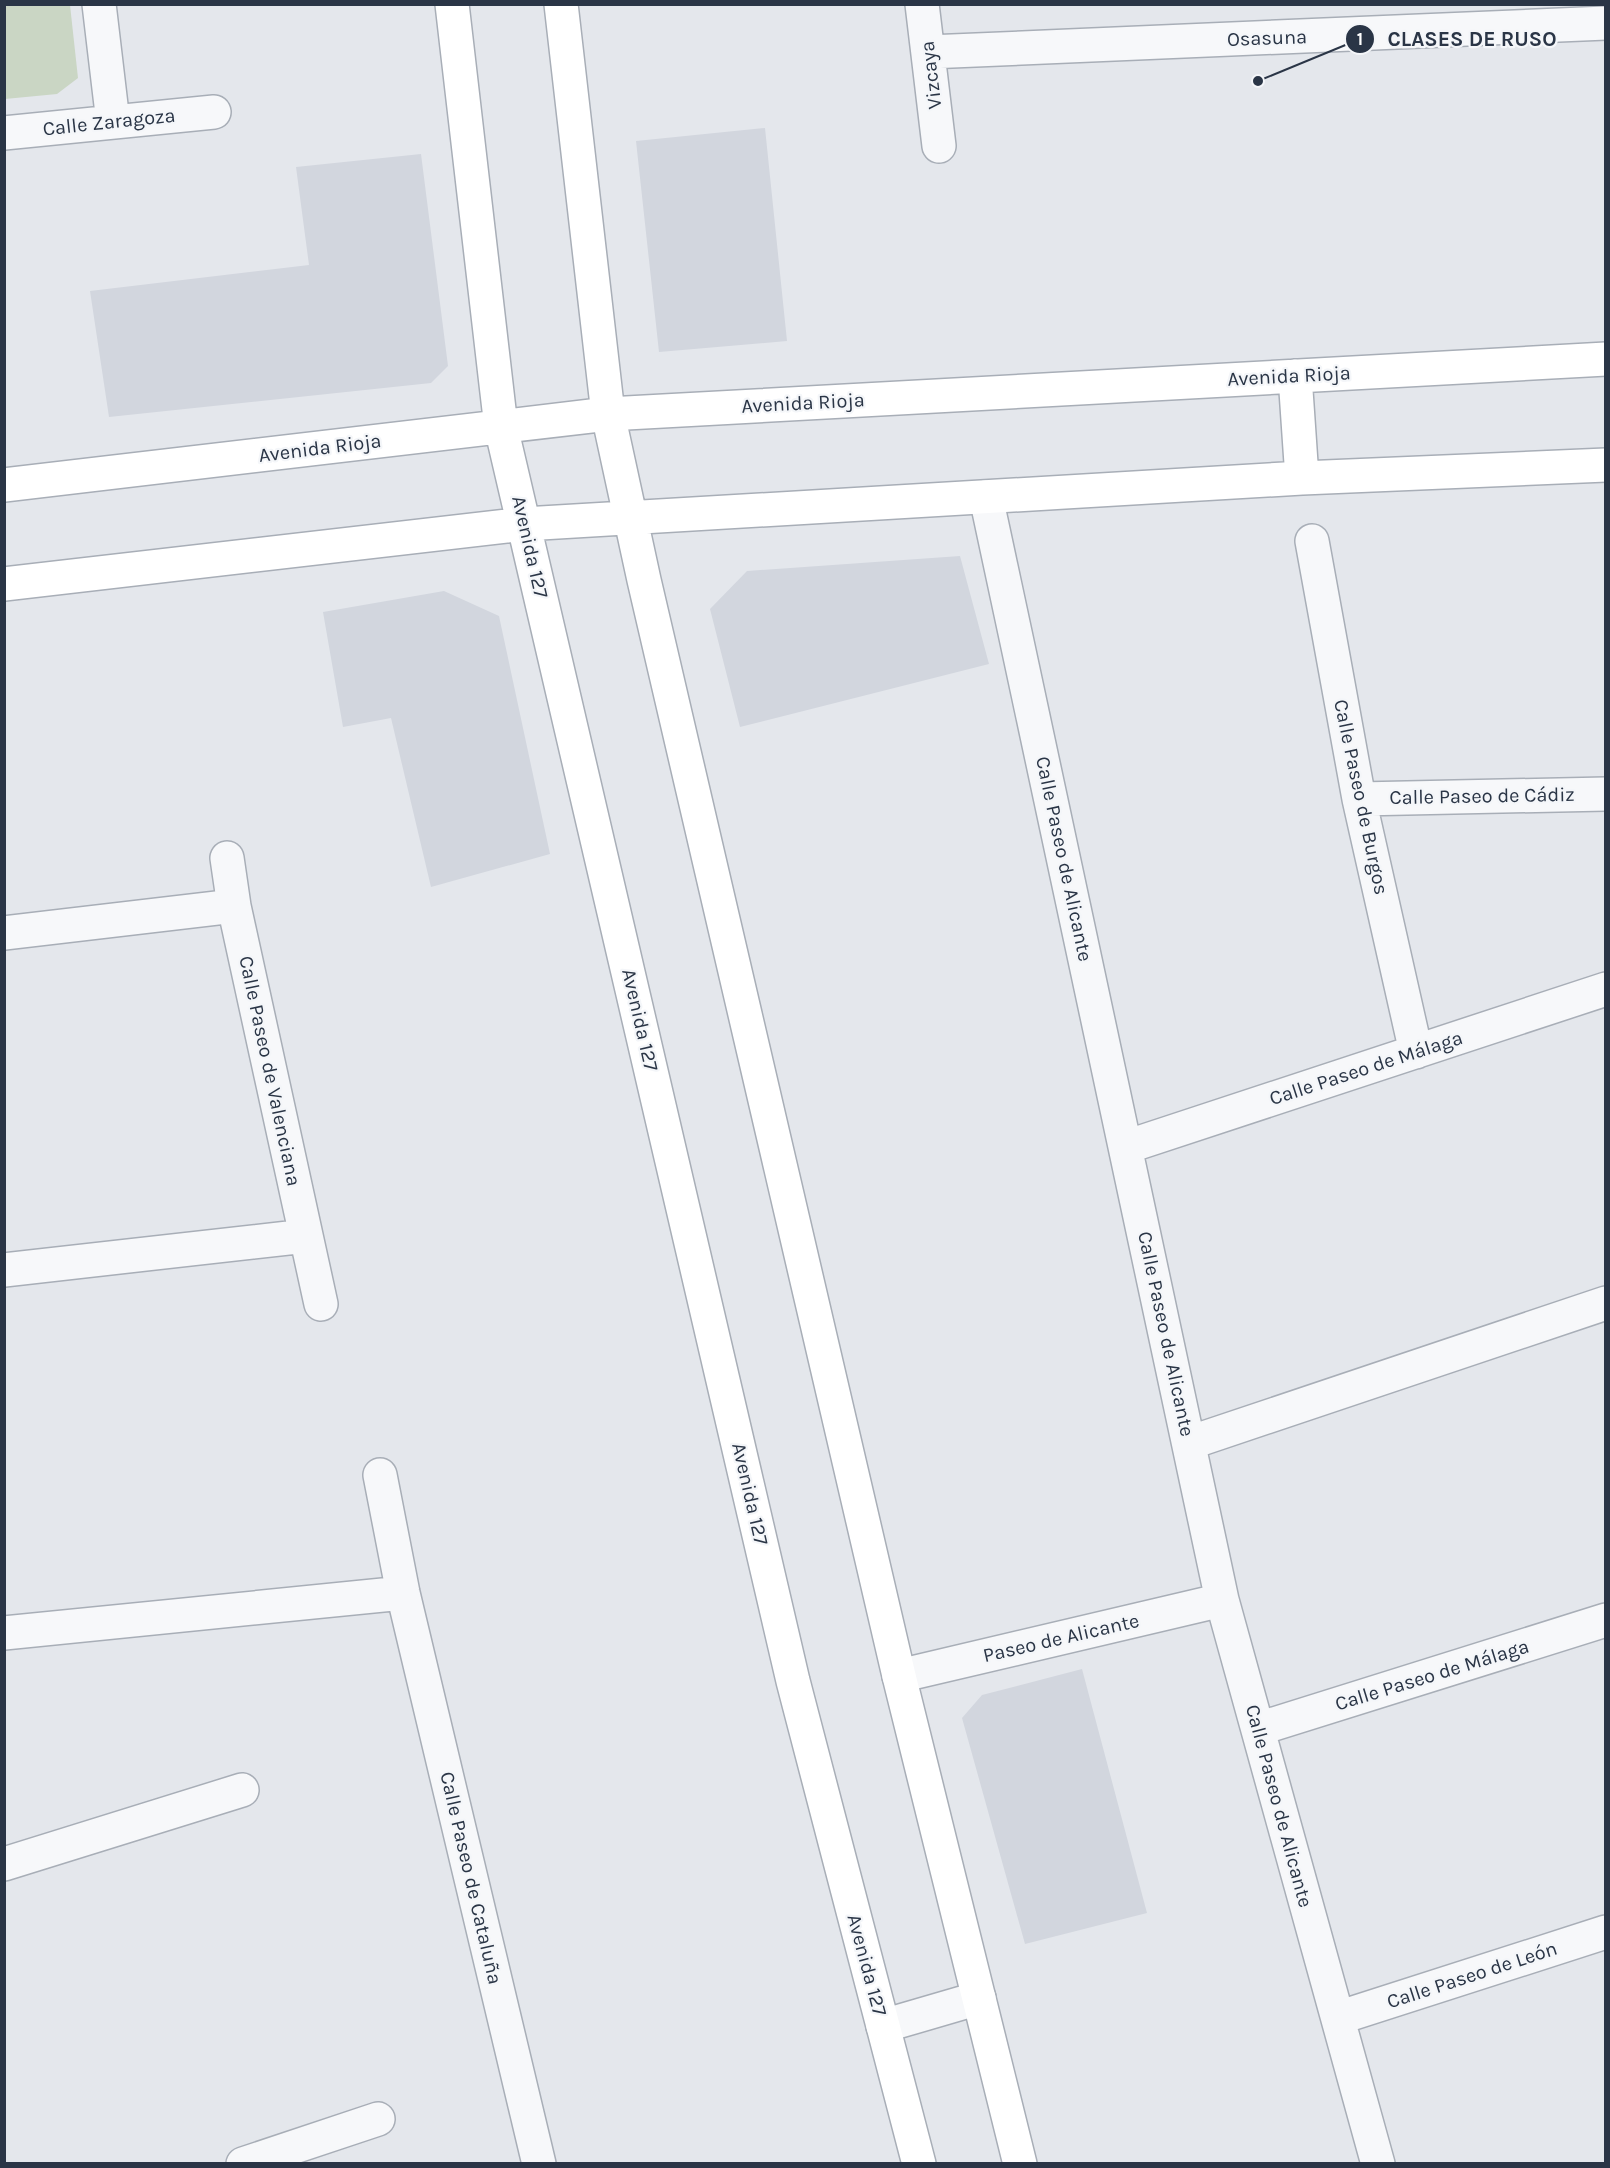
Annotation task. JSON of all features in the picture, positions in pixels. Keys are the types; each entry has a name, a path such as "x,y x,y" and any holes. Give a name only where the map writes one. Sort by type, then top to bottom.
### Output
{"main road":[{"name":"Avenida 127","path":"452,4 501,427 793,1681 919,2163"},
{"path":"561,4 608,414 899,1676 1020,2163"},
{"name":"Avenida Rioja","path":"4,485 608,414 1605,359"},
{"path":"1295,376 1302,478"},
{"path":"4,584 524,525 630,517 1302,478 1605,465"}],"street":[{"path":"99,4 113,122"},
{"name":"Vizcaya","path":"922,4 939,146"},
{"name":"Osasuna","path":"928,52 1605,23"},
{"name":"Calle Zaragoza","path":"4,133 214,112"},
{"name":"Calle Paseo de Alicante","path":"986,497 1222,1600 1378,2163"},
{"name":"Calle Paseo de Burgos","path":"1312,541 1359,799 1416,1052"},
{"name":"Calle Paseo de Cádiz","path":"1359,799 1605,794"},
{"name":"Calle Paseo de Valenciana","path":"226,858 234,906 321,1304"},
{"path":"4,933 234,906"},
{"name":"Calle Paseo de Málaga","path":"1126,1147 1605,989"},
{"path":"4,1270 306,1236"},
{"path":"1189,1443 1605,1303"},
{"name":"Calle Paseo de Cataluña","path":"380,1475 404,1593 539,2163"},
{"path":"4,1633 404,1593"},
{"name":"Paseo de Alicante","path":"899,1676 1222,1600"},
{"name":"Calle Paseo de Málaga","path":"1258,1729 1605,1620"},
{"path":"4,1864 242,1790"},
{"name":"Calle Paseo de León","path":"1338,2018 1605,1932"},
{"name":"Avenida 127","path":"883,2026 979,1998"},
{"path":"243,2163 378,2119"}],"shaded area":[{"path":"765,128 787,341 659,352 636,141"},
{"path":"421,154 448,366 431,383 109,417 90,291 309,265 296,167"},
{"path":"960,556 989,664 740,727 710,609 747,571"},
{"path":"444,591 499,616 550,854 431,887 391,718 343,727 323,612"},
{"path":"1082,1669 1147,1913 1025,1944 962,1718 982,1695"}],"green space":[{"path":"5,4 70,5 78,78 57,94 5,99"}],"place":[{"name":"CLASES DE RUSO","path":"1258,81"}]}
